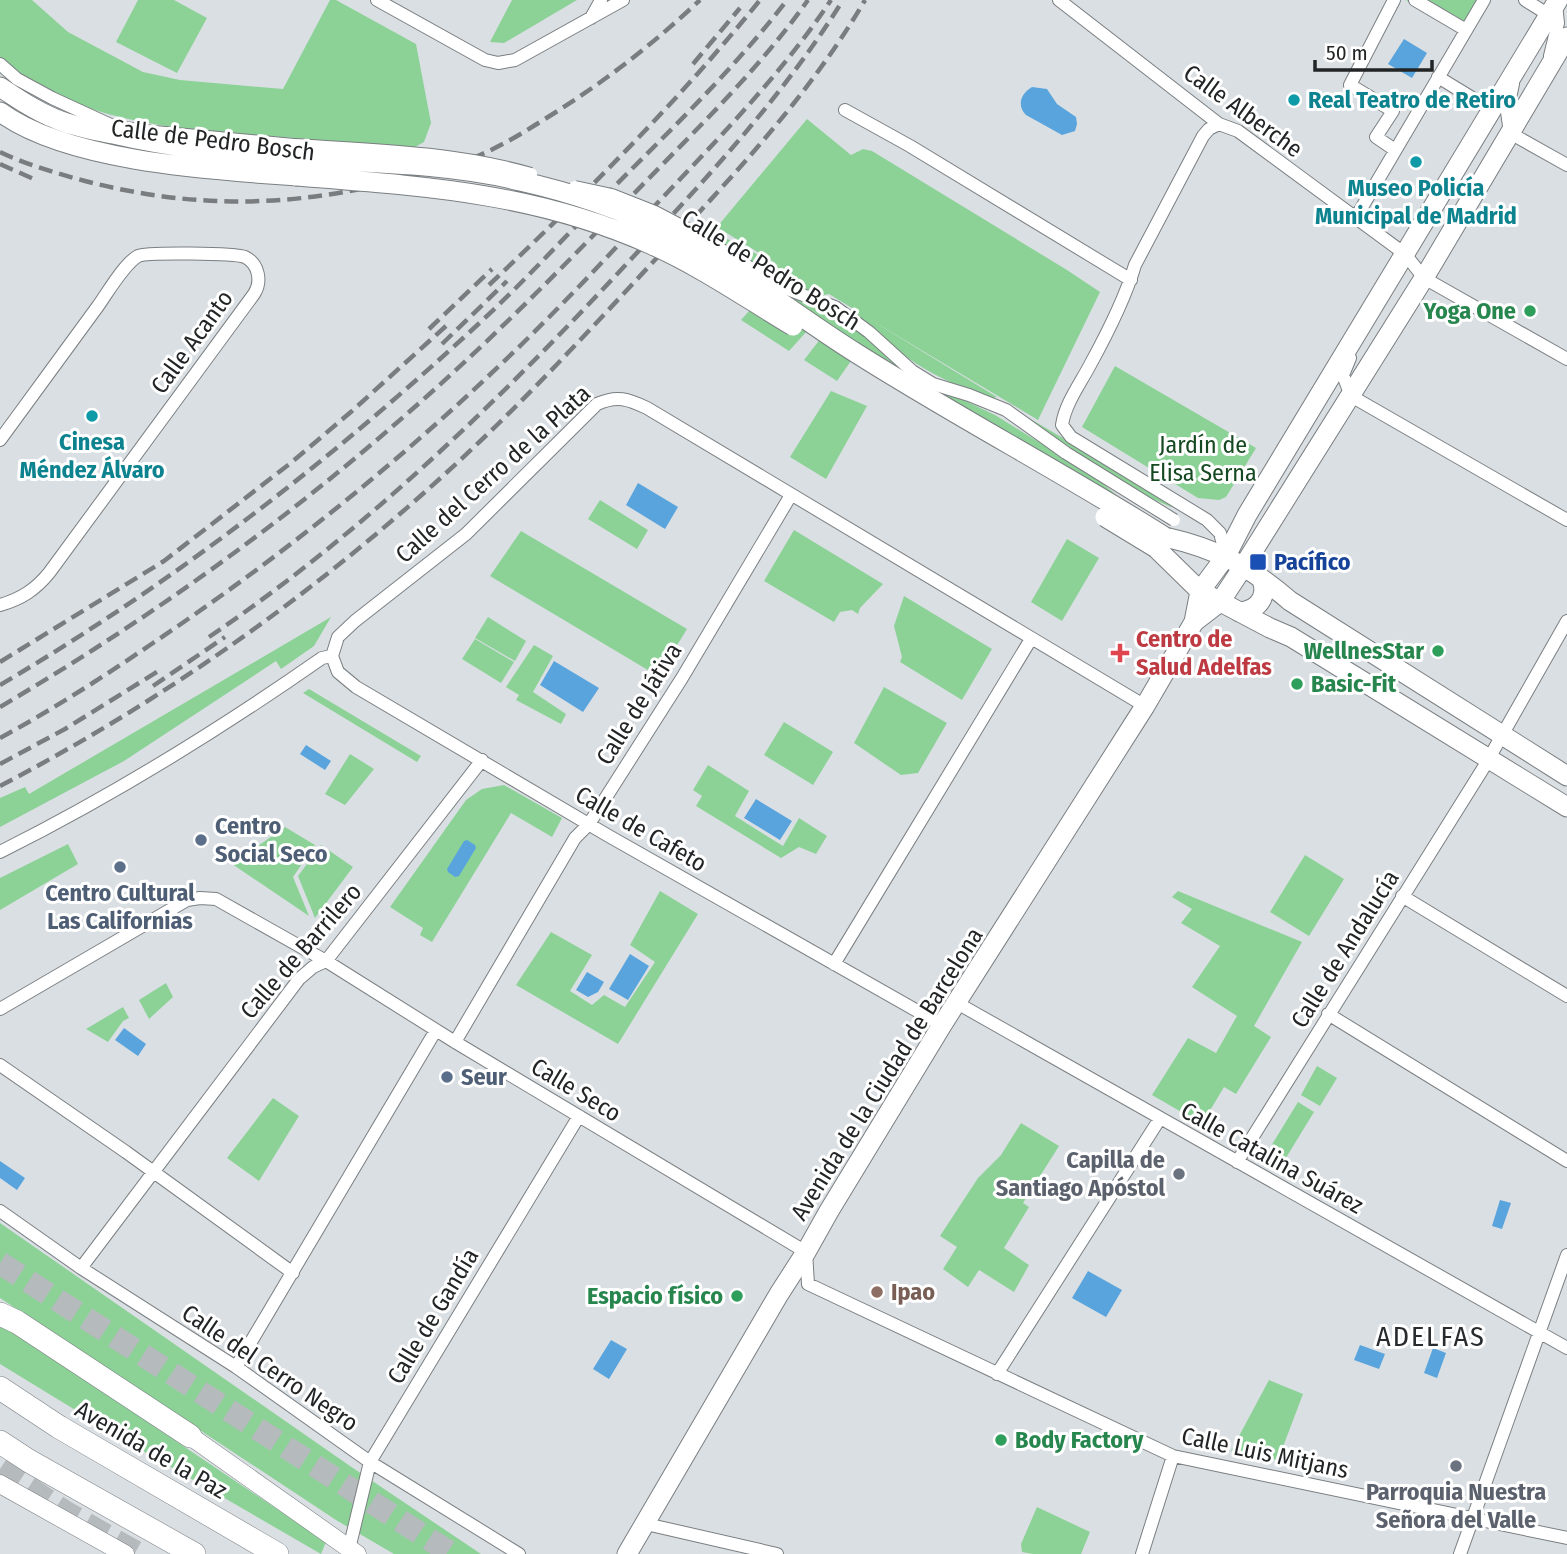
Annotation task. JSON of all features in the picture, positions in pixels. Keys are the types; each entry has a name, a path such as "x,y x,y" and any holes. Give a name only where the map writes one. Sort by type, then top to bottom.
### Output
{"highway":[{"path":"0,1314 17,1322 190,1436"},
{"name":"Avenida de la Paz","path":"0,1388 60,1427 277,1554"},
{"path":"0,1442 194,1554"}],"main road":[{"name":"Avenida de la Ciudad de Barcelona","path":"627,1554 779,1294 942,1025 1145,706 1194,622 1200,591 1226,556 1251,508 1554,7"},
{"name":"Avenida de la Ciudad de Barcelona","path":"1194,622 1220,602 1251,570 1351,396 1567,37"},
{"name":"Calle de Pedro Bosch","path":"0,87 57,120 85,128 152,143 295,160 428,187 501,197 566,213 649,243 684,260 1165,535 1198,544 1251,570 1290,601 1567,776"},
{"name":"Calle de Pedro Bosch","path":"0,112 43,134 78,146 148,161 295,160"},
{"name":"Calle de Pedro Bosch","path":"1165,535 1184,577 1200,591 1291,636 1567,807"},
{"path":"1184,577 1179,568 1180,557 1187,547 1198,544"},
{"path":"1239,612 1251,610 1261,602 1265,590 1251,570"},
{"name":"Avenida de la Paz","path":"190,1436 353,1552"},
{"path":"0,1484 117,1552"}],"street":[{"path":"377,0 485,61 498,63 514,60 623,0"},
{"path":"591,19 601,0"},
{"name":"Calle Alberche","path":"1059,0 1219,124 1238,131 1405,254"},
{"path":"1394,0 1350,85 1393,111 1376,137 1395,150"},
{"path":"1415,0 1466,30"},
{"path":"1355,219 1484,0"},
{"path":"1525,0 1554,7"},
{"name":"Avenida de la Ciudad de Barcelona","path":"1546,73 1558,23 1554,7"},
{"name":"Calle de Pedro Bosch","path":"0,64 17,79 113,126 295,160 441,156 506,167 571,187 612,195 693,232 779,286 835,307 869,332 912,371 933,384 1006,410 1066,453 1165,535"},
{"name":"Avenida de la Ciudad de Barcelona","path":"1510,133 1507,112 1516,71"},
{"path":"1438,77 1492,110"},
{"path":"845,110 910,146 1130,280"},
{"path":"1219,124 1203,136 1135,265 1092,361 1064,414 1062,425 1071,437 1207,520 1220,533 1226,556"},
{"path":"1510,133 1567,165"},
{"name":"Calle Acanto","path":"0,440 107,293 137,257 151,254 237,256 251,262 256,269 259,283 254,294 49,573 24,596 0,605"},
{"path":"1405,254 1424,278 1567,359"},
{"name":"Avenida de la Ciudad de Barcelona","path":"1351,396 1343,375 1366,319"},
{"path":"1351,396 1567,520"},
{"name":"Calle del Cerro de la Plata","path":"332,656 338,637 466,534 586,413 609,399 627,398 1145,706"},
{"name":"Calle de Játiva","path":"455,1042 575,838 589,824 682,678 791,495"},
{"name":"Calle de Andalucía","path":"1237,1161 1489,759 1567,621"},
{"path":"834,964 1031,639"},
{"path":"0,852 65,820 180,751 322,658 332,656"},
{"name":"Calle de Cafeto","path":"332,656 338,671 356,687 589,824 942,1025"},
{"name":"Calle de Barrilero","path":"81,1268 299,979 313,967 327,961 482,760"},
{"path":"1402,896 1567,996"},
{"name":"Calle Seco","path":"0,1009 187,900 216,899 327,961 455,1042 806,1252"},
{"name":"Calle Catalina Suárez","path":"957,1003 1159,1120 1237,1161 1567,1348"},
{"path":"1328,1014 1567,1161"},
{"path":"236,1367 436,1030"},
{"path":"0,1065 153,1171 293,1273"},
{"name":"Calle de Gandía","path":"353,1552 370,1462 579,1116"},
{"path":"998,1374 1159,1120"},
{"name":"Calle del Cerro Negro","path":"0,1211 81,1268 236,1367 370,1462 519,1554"},
{"name":"Calle Luis Mitjans","path":"806,1252 808,1284 1173,1455 1567,1538"},
{"path":"1460,1554 1567,1255"},
{"path":"1142,1554 1173,1455"},
{"path":"646,1524 777,1554"}],"green space":[{"path":"0,0 32,0 68,32 143,72 180,80 283,89 330,0 336,0 416,44 431,123 424,142 415,147 171,127 97,111 62,98 30,81 0,59"},
{"path":"138,0 174,0 207,18 177,73 116,42"},
{"path":"512,0 577,0 504,43 490,42"},
{"path":"1406,0 1481,0 1460,34"},
{"path":"807,119 851,155 863,149 872,151 1100,292 1038,420 866,317 997,397 993,398 951,383 917,364 869,327 852,308 829,294 794,286 826,309 825,311 868,336 905,373 860,348 837,381 804,360 828,329 816,321 789,351 741,320 778,279 732,253 702,226 780,266 717,227"},
{"name":"Jardín de Elisa Serna","path":"1115,366 1256,448 1226,497 1219,500 1198,498 1082,427"},
{"path":"831,391 867,406 826,479 790,457"},
{"path":"934,393 957,397 995,415 1092,475 1135,510"},
{"path":"1022,414 1177,507 1146,496 1088,463"},
{"path":"600,500 648,530 637,549 588,519"},
{"path":"794,530 883,584 860,608 858,614 852,610 840,612 834,622 764,581"},
{"path":"521,531 687,629 658,676 490,576"},
{"path":"1067,539 1099,558 1062,621 1031,602"},
{"path":"904,596 992,649 962,700 900,662 902,657 894,626"},
{"path":"331,617 314,646 281,669 276,661 124,761 0,827 0,798 25,787 29,794"},
{"path":"488,617 526,641 515,661 475,638"},
{"path":"475,639 514,662 501,683 462,659"},
{"path":"534,645 553,656 533,692 566,714 561,724 516,700 519,695 506,687"},
{"path":"884,687 947,723 918,773 901,775 854,743"},
{"path":"309,689 421,756 417,762 303,693"},
{"path":"784,722 833,752 813,785 764,755"},
{"path":"350,754 374,769 345,805 325,794"},
{"path":"708,765 749,791 735,816 783,846 799,818 827,836 816,854 799,847 781,858 696,806 702,796 693,790"},
{"path":"504,785 562,818 552,837 511,813 432,942 420,935 423,928 390,907 466,800 482,789"},
{"path":"285,827 315,845 293,877 309,916 232,864"},
{"path":"68,844 78,864 0,910 0,878"},
{"path":"321,845 353,867 315,918 298,876"},
{"path":"1305,855 1344,879 1309,936 1270,912"},
{"path":"660,891 698,914 618,1044 516,985 551,932 592,955 570,991 592,1005 604,995 625,1007 655,962 630,945"},
{"path":"1178,891 1302,942 1254,1026 1271,1037 1236,1094 1224,1087 1202,1124 1152,1095 1188,1038 1216,1053 1237,1016 1192,987 1220,946 1181,923 1192,909 1172,897"},
{"path":"166,983 173,997 149,1019 139,1000"},
{"path":"123,1007 129,1018 123,1021 108,1042 86,1029"},
{"path":"1317,1066 1337,1078 1320,1106 1301,1095"},
{"path":"273,1098 299,1116 259,1181 227,1158"},
{"path":"1298,1102 1314,1112 1284,1161 1268,1151"},
{"path":"1021,1123 1059,1146 1023,1203 1029,1207 1004,1248 1029,1265 1014,1292 979,1270 968,1287 943,1269 957,1247 940,1236 978,1178 1001,1155"},
{"path":"0,1223 481,1554 394,1554 336,1520 0,1298"},
{"path":"0,1325 326,1542 321,1554 131,1444 0,1364"},
{"path":"1269,1380 1303,1394 1278,1460 1231,1451"},
{"path":"1037,1507 1090,1532 1081,1554 1022,1552 1021,1544"}],"water":[{"path":"1404,39 1427,53 1412,78 1388,64"},
{"path":"1032,87 1047,89 1057,104 1076,117 1075,131 1062,135 1026,115 1021,108 1021,100"},
{"path":"638,483 678,507 665,529 626,505"},
{"path":"554,661 599,688 583,712 540,685"},
{"path":"306,745 331,761 325,770 300,754"},
{"path":"756,799 792,821 780,840 744,818"},
{"path":"467,840 476,848 459,876 455,877 447,869"},
{"path":"630,954 649,966 628,1000 609,989"},
{"path":"587,972 604,982 598,992 588,997 576,990"},
{"path":"124,1028 146,1044 138,1056 115,1040"},
{"path":"0,1161 25,1178 17,1190 0,1178"},
{"path":"1500,1200 1511,1203 1502,1229 1492,1226"},
{"path":"1088,1271 1122,1290 1106,1317 1072,1298"},
{"path":"611,1340 627,1349 609,1379 593,1369"},
{"path":"1360,1345 1385,1354 1379,1369 1354,1360"},
{"path":"1433,1348 1446,1353 1437,1378 1424,1373"}],"tunnel":[{"path":"0,1263 452,1554"},
{"path":"0,1469 67,1513 139,1554"}],"railway":[{"path":"0,152 31,165 85,181 173,198 216,201 301,198 386,183 468,160 518,135 623,65 700,0"},
{"path":"489,285 629,147 729,38 760,0"},
{"path":"0,685 64,646 187,563 246,520 361,428 506,297 721,77 787,0"},
{"path":"0,707 108,640 212,569 312,493 409,412 518,311 696,130 766,54 808,0"},
{"path":"0,738 96,681 199,612 332,512 417,441 537,329 696,162 767,84 831,0"},
{"path":"209,637 267,596 379,506 535,360 661,227 744,134 796,69 843,0"},
{"path":"0,786 134,710 198,668 323,577 441,478 557,365 738,169 819,71 865,0"},
{"path":"693,64 740,8"},
{"path":"0,164 36,180"},
{"path":"429,329 492,269"},
{"path":"442,344 507,281"},
{"path":"0,662 164,561 292,462 446,326"},
{"path":"153,686 225,637"},
{"path":"0,764 65,729 160,670"}],"place":[{"name":"Real Teatro de Retiro","path":"1294,100"},
{"name":"Museo Policía Municipal de Madrid","path":"1416,162"},
{"name":"Yoga One","path":"1530,311"},
{"name":"Cinesa Méndez Álvaro","path":"92,416"},
{"name":"Pacífico","path":"1258,562"},
{"name":"WellnesStar","path":"1438,651"},
{"name":"Centro de Salud Adelfas","path":"1120,653"},
{"name":"Basic-Fit","path":"1297,684"},
{"name":"Centro Social Seco","path":"201,840"},
{"name":"Centro Cultural Las Californias","path":"120,867"},
{"name":"Seur","path":"447,1077"},
{"name":"Capilla de Santiago Apóstol","path":"1179,1174"},
{"name":"Ipao","path":"877,1292"},
{"name":"Espacio físico","path":"737,1296"},
{"name":"Body Factory","path":"1001,1440"},
{"name":"Parroquia Nuestra Señora del Valle","path":"1456,1466"}],"district":[{"name":"ADELFAS","path":"1431,1336"}]}
